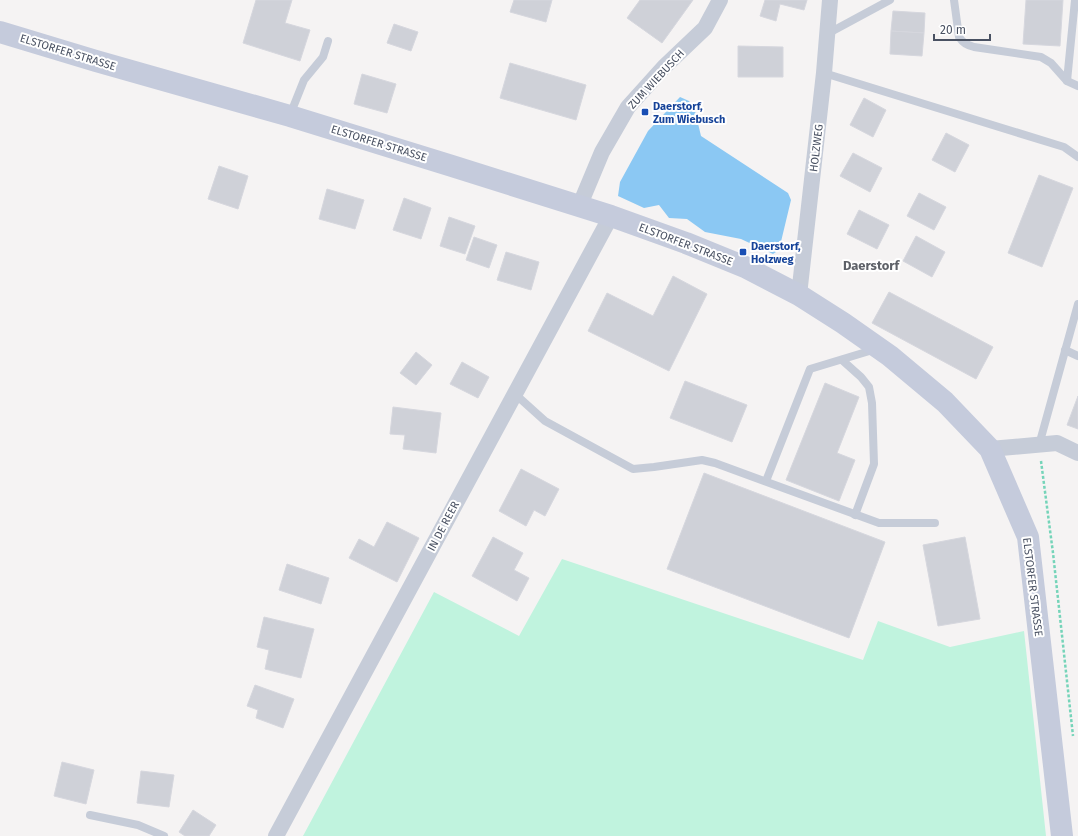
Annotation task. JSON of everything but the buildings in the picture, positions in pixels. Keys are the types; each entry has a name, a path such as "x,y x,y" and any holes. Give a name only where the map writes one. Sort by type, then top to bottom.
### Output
{"main road":[{"name":"ELSTORFER STRASSE","path":"0,32 290,116 611,216 737,263 799,295 878,348 945,402 990,449 1028,537 1062,836"}],"street":[{"name":"ZUM WIEBUSCH","path":"579,206 602,152 628,107 664,67 704,28 720,0"},
{"name":"HOLZWEG","path":"799,295 824,73 830,0"},
{"name":"IN DE REER","path":"276,836 611,216"},
{"path":"990,449 1057,443 1078,453"}],"lane":[{"path":"827,34 890,0"},
{"path":"954,0 958,37 962,41 974,47 1041,56 1051,63 1067,81 1078,86"},
{"path":"1067,81 1075,0"},
{"path":"290,116 304,80 323,57 328,41"},
{"path":"824,73 1064,147 1078,157"},
{"path":"1039,445 1078,304"},
{"path":"766,482 810,370 878,348"},
{"path":"1065,350 1078,356"},
{"path":"842,360 861,377 869,388 872,403 874,464 856,515"},
{"path":"515,394 545,421 633,469 702,460 715,462 879,523 935,523"},
{"path":"90,815 138,825 164,836"}],"path":[{"path":"1039,445 1053,553 1074,743"}],"green space":[{"path":"562,559 863,660 878,621 950,647 1024,631 1046,836 303,836 434,592 519,636"}],"water":[{"path":"680,97 689,101 695,111 701,136 788,193 791,200 779,250 773,254 741,239 705,232 687,219 669,218 659,205 644,208 618,196 620,182 648,131"}],"place":[{"name":"Daerstorf, Zum Wiebusch","path":"645,112"},
{"name":"Daerstorf, Holzweg","path":"743,252"}],"district":[{"name":"Daerstorf","path":"871,265"}]}
